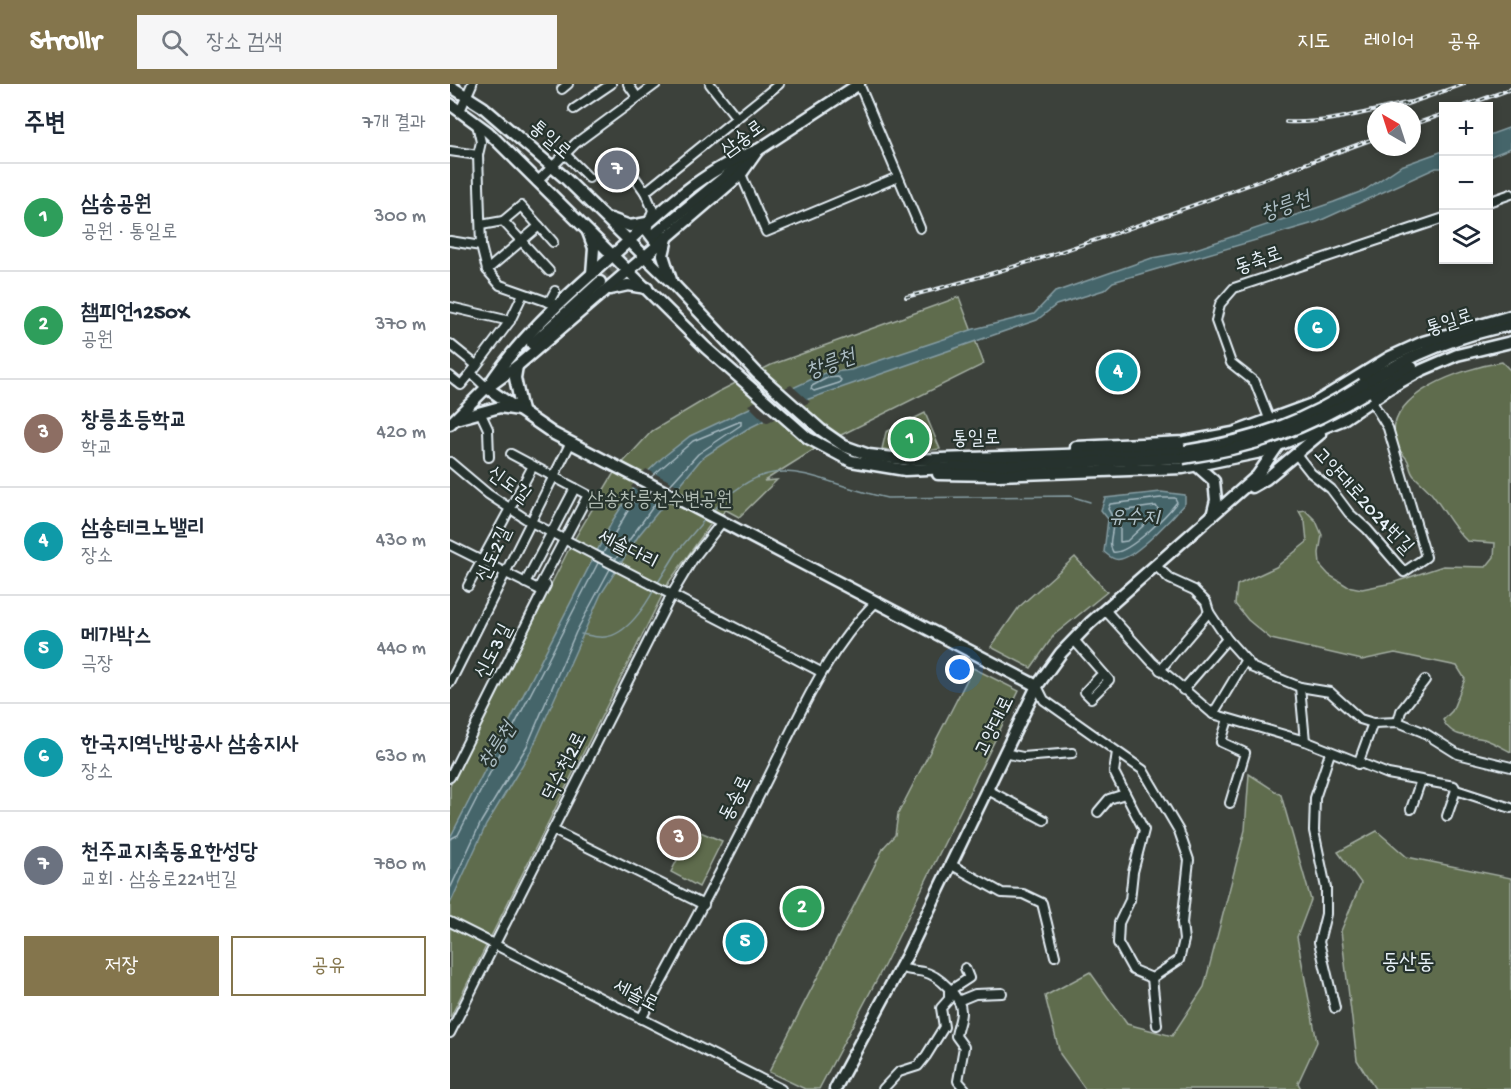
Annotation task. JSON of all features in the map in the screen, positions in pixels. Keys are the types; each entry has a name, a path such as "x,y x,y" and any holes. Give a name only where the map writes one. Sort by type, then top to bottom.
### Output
{"main road":[{"name":"삼송로","path":"656,232 758,150 859,84"},
{"name":"통일로","path":"450,86 467,95 552,167 674,285 757,373 821,430 844,446 907,465"},
{"name":"통일로","path":"450,104 476,123 629,270 706,348 808,438 851,461 907,465 1184,455 1247,447 1283,436 1328,416 1417,365 1456,349 1511,336"},
{"path":"487,388 508,354 553,304 629,270 741,174 758,150"},
{"path":"487,388 518,366 600,282 613,255 648,223 657,211 731,159 758,150"},
{"path":"602,214 630,226 648,223"},
{"path":"648,223 646,229 651,240 656,242 668,236"},
{"path":"587,229 594,248 600,282"},
{"path":"668,236 663,255 674,285"},
{"path":"600,282 647,288"},
{"path":"451,420 600,282"},
{"path":"907,465 997,451 1184,442 1233,433 1270,421 1327,395 1390,357 1423,342 1511,316"},
{"name":"통일로","path":"1184,455 1245,440 1286,426 1321,410 1417,354 1453,340 1511,325"},
{"path":"907,465 951,475 1197,466 1277,447 1326,428 1345,419 1371,400 1422,370 1448,359 1511,342"},
{"path":"518,366 515,378 522,411"},
{"path":"487,388 571,442 1037,686"},
{"path":"1327,395 1328,410 1334,417 1345,419"},
{"path":"451,420 481,414 500,407 522,411"},
{"path":"1270,421 1277,447"},
{"path":"1239,494 1266,479 1326,428"},
{"name":"고양대로","path":"836,1089 900,967 1037,686 1074,640 1239,494 1257,476 1277,447"},
{"path":"1197,466 1214,481 1216,500 1212,516"}],"street":[{"path":"460,111 472,84"},
{"path":"574,109 611,84"},
{"path":"628,84 637,97"},
{"path":"537,182 565,154 656,84"},
{"path":"710,84 737,118"},
{"path":"645,192 779,84"},
{"path":"859,84 920,228"},
{"path":"476,123 481,142 478,155 481,246 487,270 500,285 553,304 555,291"},
{"path":"450,151 478,155"},
{"path":"565,154 589,178"},
{"path":"604,166 619,155 657,211"},
{"path":"741,174 766,232 898,177"},
{"path":"1493,200 1511,195"},
{"path":"482,225 503,221 521,206 553,242"},
{"name":"동축로","path":"1270,421 1255,382 1231,363 1216,321 1220,304 1234,288 1439,219"},
{"path":"503,221 549,271"},
{"path":"487,270 538,226"},
{"path":"450,241 481,246"},
{"path":"450,376 461,385 510,321 523,294"},
{"path":"450,307 510,321"},
{"path":"450,344 476,365"},
{"path":"471,373 487,388"},
{"name":"고양대로2024번길","path":"1296,454 1311,473 1331,489 1349,513 1367,529 1404,572 1426,557 1388,428 1371,400"},
{"path":"481,414 488,429 489,458"},
{"name":"신도2길","path":"450,683 571,442"},
{"path":"450,545 525,583 575,488 511,454"},
{"name":"신도길","path":"450,462 488,494 529,522 569,542"},
{"path":"468,586 533,466"},
{"name":"신도3길","path":"450,777 569,542 588,495 575,488"},
{"name":"덕수천2로","path":"450,1033 672,594 718,519"},
{"name":"신도3길","path":"525,583 538,590 569,542"},
{"name":"세솔다리","path":"569,542 821,672"},
{"path":"1156,566 1170,579 1194,590 1206,602 1209,612 1227,639 1253,668 1300,687 1330,692 1360,719 1373,723 1398,722 1423,732 1458,753 1511,767"},
{"name":"동송로","path":"641,1019 704,905 821,672 845,634 876,602"},
{"path":"1106,611 1160,670 1213,714 1305,741 1330,753 1388,774 1454,786 1456,790 1511,808"},
{"path":"1160,670 1209,612"},
{"path":"1183,690 1227,639"},
{"path":"1074,640 1103,673"},
{"path":"1213,714 1245,661"},
{"path":"1398,722 1401,711 1425,680"},
{"path":"1037,686 1044,700 1143,770 1179,831 1190,860 1182,923 1184,940 1179,960 1152,978"},
{"path":"1300,687 1305,741"},
{"path":"1228,719 1221,742 1245,753 1230,803"},
{"path":"1358,764 1373,723"},
{"path":"1117,752 1114,772 1144,830 1133,872 1130,900 1119,923 1118,942 1133,970 1152,978"},
{"path":"1004,753 1023,757 1072,753"},
{"path":"1330,753 1315,798 1314,831 1326,888 1326,914 1319,942 1335,1008"},
{"path":"1411,809 1421,780"},
{"path":"986,789 1044,820"},
{"path":"1447,816 1456,790"},
{"path":"1098,812 1109,799 1125,794"},
{"path":"553,830 704,905"},
{"path":"950,864 1002,893 1023,894 1042,903 1055,956"},
{"name":"세솔로","path":"450,922 781,1089"},
{"path":"900,967 907,971 926,972 958,1001 962,1011 956,1036 964,1047 958,1081 965,1089"},
{"path":"949,991 969,978 965,968"},
{"path":"1152,978 1156,1026"},
{"path":"883,1089 899,1072 918,1066 926,1056 944,1027 942,1008 949,999 949,991"},
{"path":"958,1001 975,994 1002,993"}],"green space":[{"name":"삼송창릉천수변공원","path":"959,297 984,364 823,444 764,481 777,480 739,517 726,510 710,525 669,582 450,1018 450,786 572,543 615,471 652,431 716,393 771,365"},
{"path":"1502,362 1511,371 1511,752 1484,739 1455,733 1443,720 1452,711 1465,679 1457,666 1395,653 1362,660 1271,639 1248,620 1235,604 1237,585 1276,567 1307,542 1305,522 1299,511 1305,510 1316,521 1322,535 1320,565 1329,575 1347,586 1362,589 1392,583 1443,566 1486,567 1494,557 1495,543 1467,541 1462,536 1431,493 1412,474 1408,461 1396,445 1395,425 1402,410 1414,397 1430,386 1468,370"},
{"path":"925,413 940,449 909,453 882,449 886,432"},
{"path":"1075,557 1107,592 1054,635 1031,668 991,647 1019,607"},
{"path":"973,668 1019,691 885,964 819,1089 805,1089 769,1072 884,847 895,835 898,814"},
{"path":"1249,774 1281,795 1311,900 1297,937 1317,1042 1298,1083 1301,1089 1085,1089 1060,1054 1045,996 1090,972 1127,1024 1172,1036 1204,987 1245,830"},
{"path":"693,829 722,841 699,887 671,872"},
{"path":"1377,831 1407,857 1511,878 1511,1089 1375,1089 1357,1060 1341,931 1361,883 1338,852"}],"water":[{"path":"1511,127 1511,148 1493,155 1493,134"},
{"name":"창릉천","path":"1439,152 1439,168 1317,222 1113,282 1104,290 1056,305 1037,320 806,400 747,429 702,458 639,535 601,594 532,749 486,825 450,904 450,838 613,520 639,480 690,436 825,373 851,370 974,329 1034,314 1055,292 1152,258 1190,251 1334,202 1365,190 1401,166"},
{"name":"유수지","path":"1161,492 1185,495 1185,503 1155,535 1128,556 1116,559 1104,552 1108,519 1101,510 1105,498"}],"pier":[{"path":"791,385 810,402 766,423 748,405"},
{"path":"646,469 681,487 665,505 631,487"}],"waterway":[{"path":"712,512 735,491 756,478 775,473 795,473 815,477 887,498 1070,496 1090,502"},
{"path":"657,584 677,552 706,518"},
{"path":"581,634 605,637 621,631 635,618 655,588"}],"tunnel":[{"path":"600,282 656,233"}],"railway":[{"path":"1413,102 1464,84"},
{"path":"1475,102 1511,89"},
{"path":"1286,122 1317,121 1367,113"},
{"path":"1421,122 1439,116"},
{"path":"906,297 1084,244 1367,141"}],"place":[{"name":"천주교지축동요한성당","path":"617,170"},
{"name":"한국지역난방공사 삼송지사","path":"1317,329"},
{"name":"삼송테크노밸리","path":"1118,372"},
{"name":"삼송공원","path":"910,439"},
{"name":"창릉초등학교","path":"679,838"},
{"name":"챔피언1250X","path":"802,908"},
{"name":"메가박스","path":"745,942"}],"district":[{"name":"동산동","path":"1408,964"}]}
